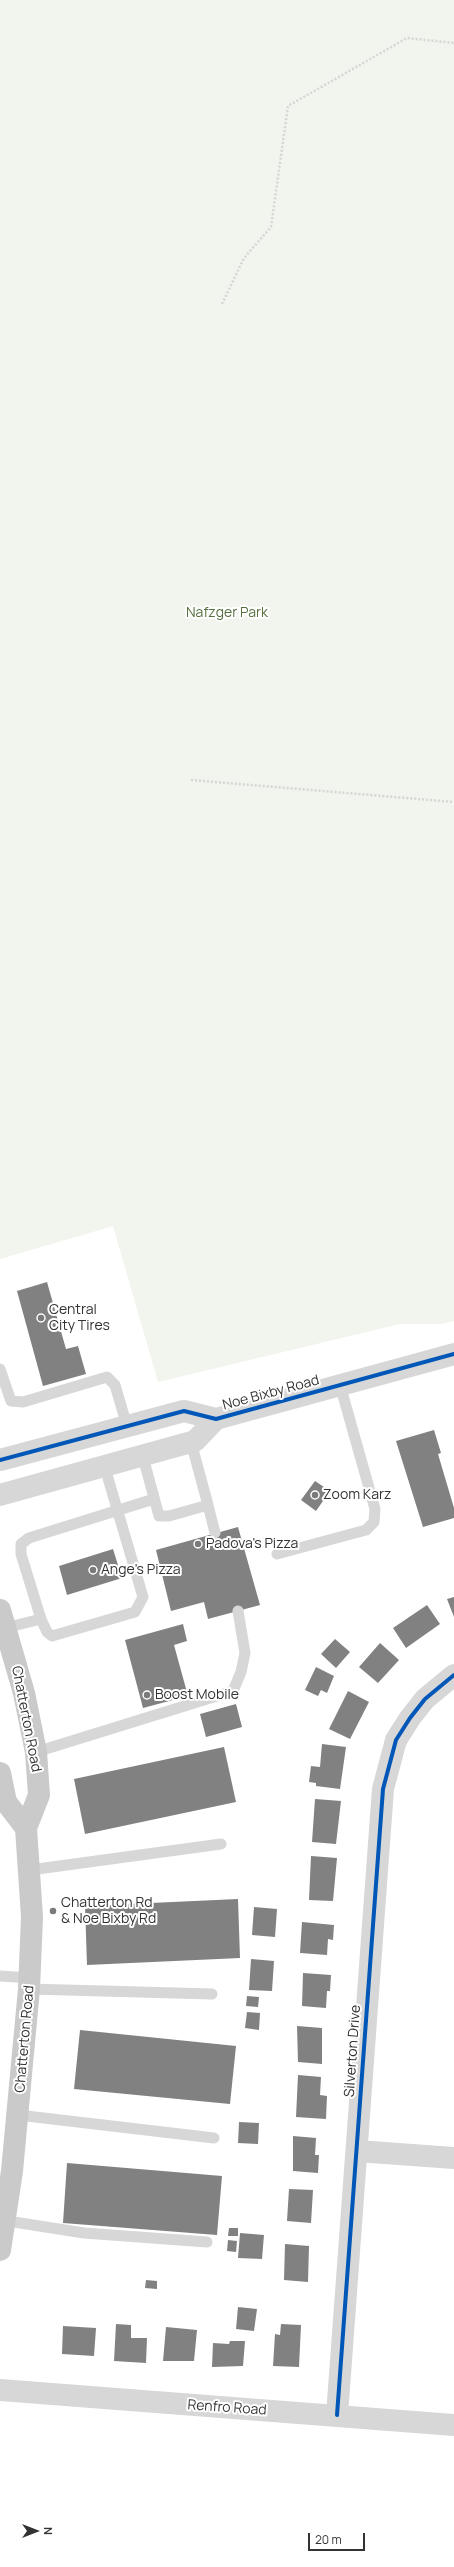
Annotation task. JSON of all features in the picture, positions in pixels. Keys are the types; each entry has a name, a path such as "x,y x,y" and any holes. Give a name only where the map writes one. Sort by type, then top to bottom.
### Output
{"main road":[{"name":"Chatterton Road","path":"0,2250 2,2220 18,2115 30,1984 32,1917 26,1828 40,1795 36,1752 24,1693 3,1619"},
{"path":"0,1773 6,1802 26,1828"}],"street":[{"name":"Noe Bixby Road","path":"0,1496 105,1468 191,1442 216,1419 454,1354"},
{"name":"Noe Bixby Road","path":"0,1460 184,1411 216,1419"},
{"name":"Silverton Drive","path":"337,2415 383,1789 396,1740 425,1699 454,1675"},
{"path":"357,2150 454,2158"},
{"name":"Renfro Road","path":"0,2390 454,2424"}],"lane":[{"path":"0,1369 11,1401 23,1402 107,1378 115,1385 127,1426"},
{"path":"276,1554 366,1530 374,1522 375,1509 340,1385"},
{"path":"191,1442 216,1533"},
{"path":"143,1457 159,1516 169,1516 208,1505"},
{"path":"105,1468 118,1510 143,1597 135,1612 52,1636 47,1632 41,1619 21,1554 21,1544 29,1538 118,1510 154,1499"},
{"path":"36,1752 232,1691 241,1672 245,1653 238,1611"},
{"path":"3,1619 41,1619"},
{"path":"30,1870 222,1844"},
{"path":"0,1976 30,1984 212,1994"},
{"path":"18,2115 214,2138"},
{"path":"2,2220 84,2233 207,2242"}],"path":[{"path":"222,304 244,258 270,227 288,106 407,38 454,42"},
{"path":"191,780 454,802"}],"green space":[{"name":"Nafzger Park","path":"0,0 454,0 454,1321 442,1324 400,1324 158,1382 113,1226 0,1259"}],"building":[{"name":"Central City Tires","path":"47,1282 66,1349 78,1346 86,1374 43,1386 17,1291"},
{"path":"434,1430 441,1453 438,1454 454,1508 454,1518 423,1527 396,1441"},
{"name":"Zoom Karz","path":"315,1481 330,1491 316,1511 301,1500"},
{"path":"238,1527 260,1605 208,1619 204,1602 171,1611 156,1550"},
{"path":"113,1549 122,1578 67,1595 59,1566"},
{"path":"454,1597 454,1617 447,1599"},
{"path":"427,1605 440,1624 406,1648 393,1628"},
{"path":"183,1624 187,1641 174,1645 188,1696 143,1708 125,1640"},
{"path":"335,1639 350,1652 336,1668 321,1654"},
{"path":"380,1643 399,1660 378,1683 359,1667"},
{"path":"316,1667 334,1676 327,1693 321,1690 318,1696 305,1690"},
{"path":"348,1691 369,1702 350,1739 329,1729"},
{"path":"236,1704 242,1727 206,1737 200,1714"},
{"path":"322,1744 346,1747 340,1789 316,1786 316,1783 309,1782 311,1766 320,1767"},
{"path":"224,1747 236,1802 85,1834 74,1779"},
{"path":"315,1799 341,1801 336,1844 312,1842"},
{"path":"311,1856 337,1858 333,1901 309,1900"},
{"path":"238,1899 240,1958 87,1965 85,1906"},
{"path":"254,1907 277,1909 275,1937 252,1935"},
{"path":"302,1922 334,1925 333,1940 328,1939 327,1955 300,1953"},
{"path":"251,1959 274,1961 272,1991 249,1990"},
{"path":"303,1973 331,1975 330,1991 327,1991 326,2008 302,2006"},
{"path":"247,1996 259,1997 258,2007 246,2006"},
{"path":"247,2012 260,2013 259,2030 245,2028"},
{"path":"297,2026 322,2028 322,2064 298,2062"},
{"path":"80,2030 236,2046 230,2104 74,2089"},
{"path":"298,2075 321,2077 320,2095 327,2096 326,2119 296,2117"},
{"path":"239,2122 259,2123 258,2144 238,2143"},
{"path":"293,2136 316,2138 315,2155 319,2155 318,2173 293,2171"},
{"path":"67,2163 222,2176 217,2235 63,2223"},
{"path":"289,2189 313,2190 311,2223 287,2221"},
{"path":"229,2228 238,2228 238,2236 228,2236"},
{"path":"240,2233 264,2235 262,2259 238,2258"},
{"path":"228,2240 237,2241 236,2252 227,2251"},
{"path":"285,2244 309,2246 308,2282 284,2280"},
{"path":"146,2280 157,2281 157,2289 145,2288"},
{"path":"238,2307 257,2309 254,2331 236,2329"},
{"path":"116,2324 131,2325 131,2338 147,2338 146,2363 114,2361"},
{"path":"281,2324 301,2325 299,2367 273,2366 275,2334 280,2335"},
{"path":"63,2326 96,2328 94,2356 62,2354"},
{"path":"166,2327 197,2330 194,2361 163,2361"},
{"path":"230,2341 245,2341 243,2366 212,2367 213,2343 229,2344"}],"cycle path":[{"path":"0,1460 184,1411 216,1419 454,1354"},
{"path":"337,2415 383,1789 396,1740 410,1718 425,1699 454,1675"}],"place":[{"name":"Central City Tires","path":"41,1318"},
{"name":"Zoom Karz","path":"315,1495"},
{"name":"Padova's Pizza","path":"198,1544"},
{"name":"Ange's Pizza","path":"93,1570"},
{"name":"Boost Mobile","path":"147,1695"},
{"name":"Chatterton Rd & Noe Bixby Rd","path":"53,1911"}]}
